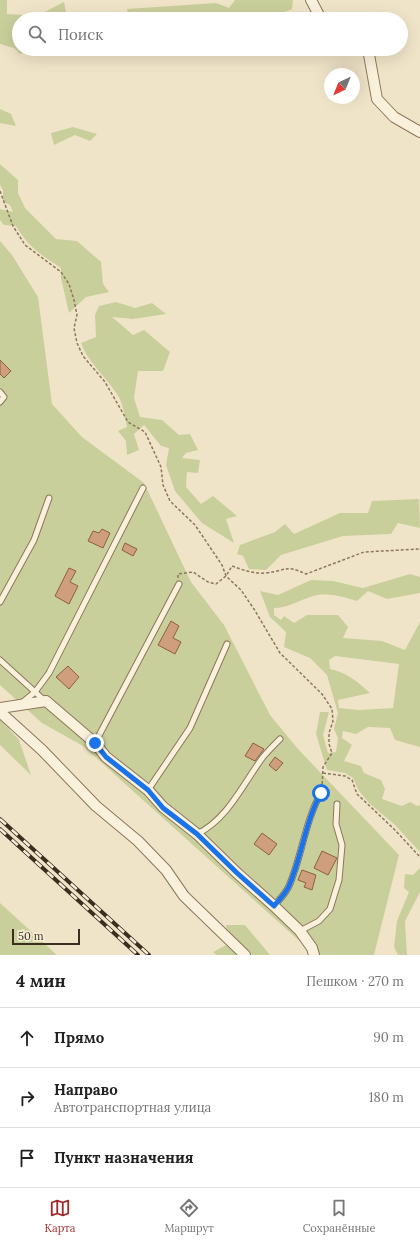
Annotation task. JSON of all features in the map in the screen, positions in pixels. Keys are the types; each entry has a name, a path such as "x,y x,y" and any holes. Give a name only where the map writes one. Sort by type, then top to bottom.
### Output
{"street":[{"path":"311,0 317,12"},
{"path":"369,56 377,99 394,117 420,132"},
{"path":"0,708 46,702 95,743 106,757 148,790 163,808 197,834 274,906 300,931 314,955"},
{"path":"0,712 42,750 96,806 138,841 166,870 184,896 245,955"}],"lane":[{"path":"0,392 4,397 0,402"},
{"path":"22,704 35,692 49,672 143,488"},
{"path":"0,602 34,540 49,498"},
{"path":"95,743 179,584"},
{"path":"148,790 190,728 227,644"},
{"path":"0,660 46,702"},
{"path":"197,834 210,828 222,816 264,755 280,739"},
{"path":"274,906 288,887 307,832 312,809 321,793"},
{"path":"300,931 318,921 330,909 339,880 342,844 336,824 337,804"}],"path":[{"path":"0,191 13,226 25,245 61,272 69,284 77,315 74,328 77,343 83,356 105,382 128,422 145,432 161,467 164,485 170,501 195,525 222,565 226,576 241,590 280,653 308,678 322,694 332,709 333,721 329,733 329,744 332,753 323,767 321,793"},
{"path":"179,584 178,574 186,572 193,572 208,582 216,584 226,576 232,566 249,572 266,573 292,568 306,574 364,552 420,549"},
{"path":"323,774 345,776 352,780 357,794 394,829 420,857"}],"green space":[{"path":"0,0 7,0 7,14 12,14 12,47 0,44"},
{"path":"235,0 293,0 292,9 285,12 128,12 127,9 216,3 229,8"},
{"path":"64,2 66,12 45,12"},
{"path":"0,109 11,114 16,126 0,123"},
{"path":"73,127 97,134 90,141 75,135 54,145 51,133"},
{"path":"0,164 18,180 18,193 25,208 56,239 77,241 101,262 103,284 109,292 86,297 69,313 61,278 61,268 31,245 16,226 4,225 0,220 0,209 13,212 10,205 3,202 3,190 0,185"},
{"path":"0,241 12,255 38,297 52,404 82,437 144,483 191,582 224,625 270,715 298,749 399,855 374,955 315,955 83,746 42,723 0,685"},
{"path":"116,302 135,308 152,303 166,314 133,319 112,317 133,335 144,330 170,352 163,371 138,371 134,398 140,417 162,420 179,435 190,434 198,450 186,453 182,458 200,460 198,473 187,472 186,487 201,504 213,496 237,516 226,519 234,543 202,523 175,491 166,465 169,448 161,446 144,425 134,434 139,450 127,455 126,441 118,431 127,427 121,402 113,388 92,363 81,343 96,337 95,315 99,306"},
{"path":"419,499 420,528 398,523 391,534 343,536 281,555 266,570 249,569 243,556 237,554 240,545 275,532 285,524 294,534 340,513 368,513 372,501"},
{"path":"410,574 420,577 420,593 387,599 368,591 357,601 335,596 319,595 279,608 274,608 274,615 281,620 284,616 294,623 307,615 338,615 348,627 343,638 382,641 405,650 420,622 420,747 395,740 390,728 368,727 356,734 343,731 342,738 352,745 344,761 361,766 364,773 381,780 385,789 382,799 402,806 410,802 417,806 420,805 420,852 395,825 369,803 359,791 353,778 345,773 327,770 316,734 320,712 329,712 323,735 328,753 336,752 338,738 334,729 338,713 327,675 310,658 284,647 286,632 270,617 260,591 278,595 311,580 333,581 363,588","holes":["335,656 399,664 393,708 359,710 339,708 338,700 370,693 347,675 330,669 329,660"]},
{"path":"0,719 19,740 31,775 0,745"},
{"path":"420,868 420,892 405,921 407,955 398,955 394,947 397,921 409,892 404,888 405,874 413,875"},
{"path":"0,903 57,955 0,955"},
{"path":"226,925 245,925 270,955 217,955 213,952 228,944"}],"building":[{"path":"0,360 11,371 4,378 0,374"},
{"path":"102,529 110,533 103,548 88,541 93,531 99,533"},
{"path":"125,543 137,549 133,556 122,550"},
{"path":"69,568 76,571 70,582 78,586 69,604 55,596"},
{"path":"171,621 179,626 173,638 181,642 175,654 158,645"},
{"path":"68,666 79,677 69,689 56,677"},
{"path":"253,743 264,749 255,761 245,756"},
{"path":"275,757 283,763 276,771 269,765"},
{"path":"262,833 277,844 269,855 254,844"},
{"path":"322,851 337,858 328,875 314,868"},
{"path":"302,870 316,875 312,890 304,887 306,883 298,880"}],"railway":[{"path":"0,819 149,955"},
{"path":"0,829 138,955"}],"route":[{"path":"95,743 106,757 148,790 163,808 197,834 274,906 288,887 307,832 312,809 321,793"}]}
